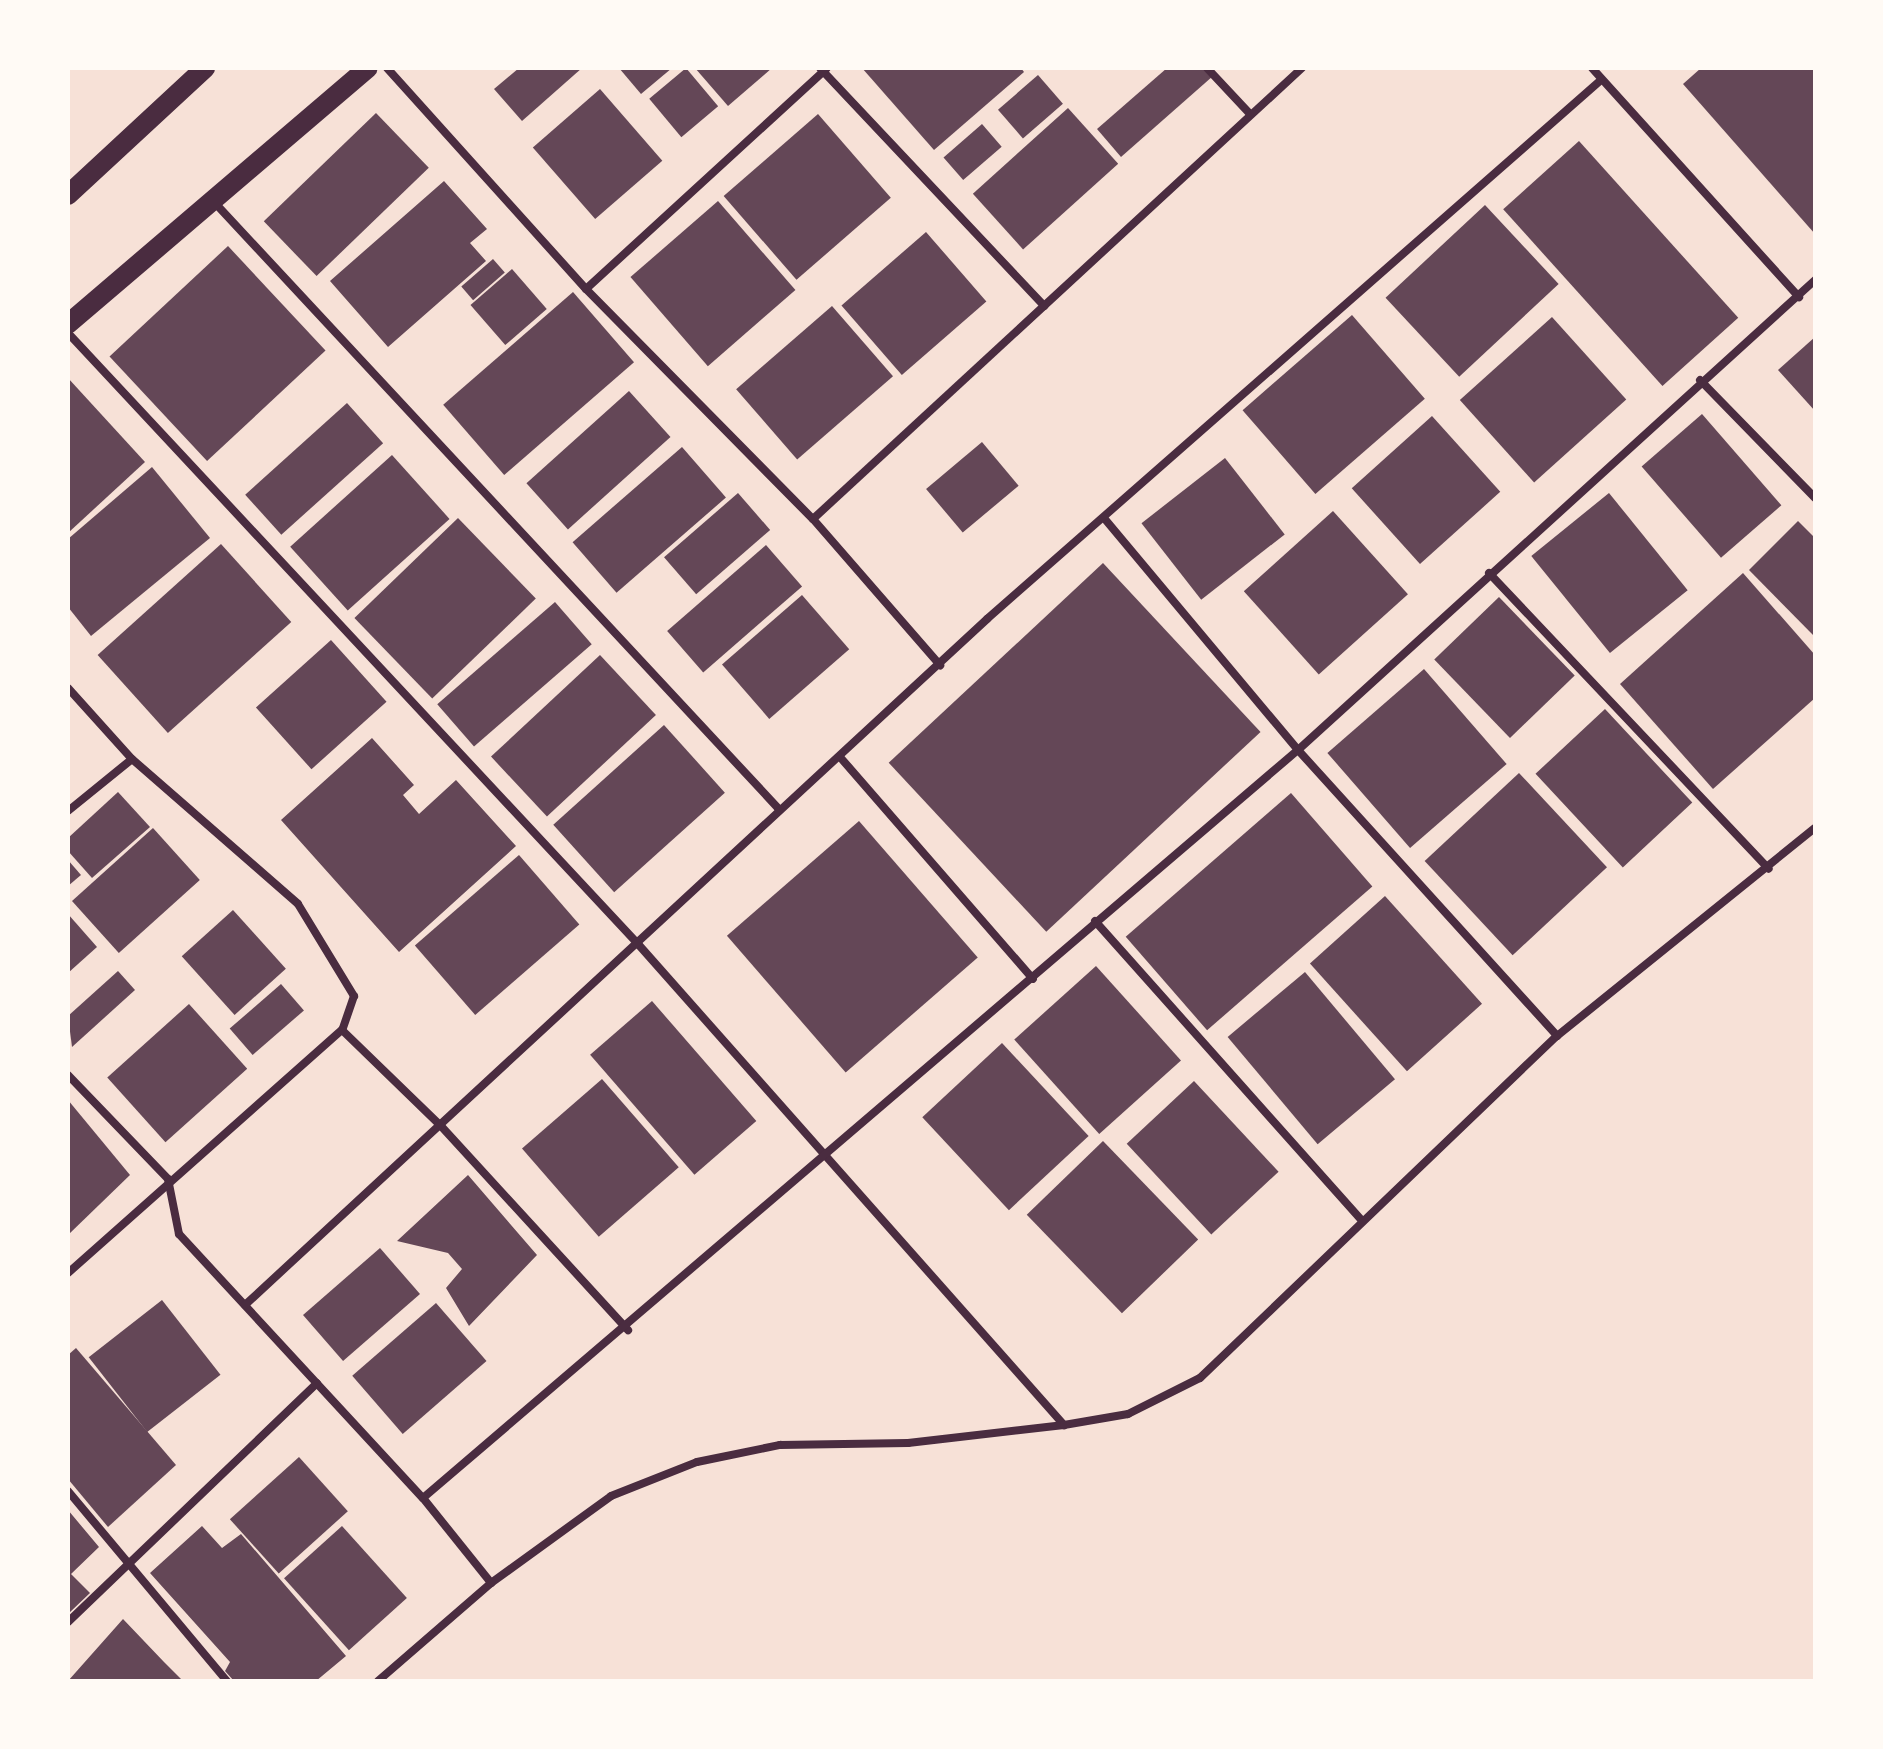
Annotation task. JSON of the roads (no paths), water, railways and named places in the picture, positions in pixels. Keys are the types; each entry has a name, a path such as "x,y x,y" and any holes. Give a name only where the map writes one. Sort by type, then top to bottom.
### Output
{"main road":[{"path":"68,195 205,68"},
{"path":"68,324 215,203 368,68"}],"street":[{"path":"387,68 586,289 813,519 940,665"},
{"path":"1207,68 1250,114"},
{"path":"813,519 1302,68"},
{"path":"1592,68 1799,297"},
{"path":"586,289 823,69 1044,306"},
{"path":"245,1305 638,944 779,809 1601,80"},
{"path":"215,203 779,809"},
{"path":"423,1498 628,1330 1033,979 1095,921 1298,750 1700,380 1815,280"},
{"path":"68,333 638,944 1064,1425"},
{"path":"1700,380 1815,498"},
{"path":"1104,518 1298,750 1557,1036"},
{"path":"1489,573 1769,869"},
{"path":"68,688 132,759 298,904 354,996 342,1030 168,1179 68,1273"},
{"path":"840,757 1033,979"},
{"path":"68,811 132,759"},
{"path":"378,1681 491,1583 611,1496 697,1462 780,1445 908,1443 1064,1425 1128,1414 1200,1378 1361,1220 1557,1036 1769,869 1815,828"},
{"path":"1095,921 1361,1220"},
{"path":"342,1030 441,1126 628,1330"},
{"path":"68,1075 168,1179 179,1234 423,1498 491,1583"},
{"path":"68,1622 131,1566 317,1383"},
{"path":"68,1491 227,1681"}]}
